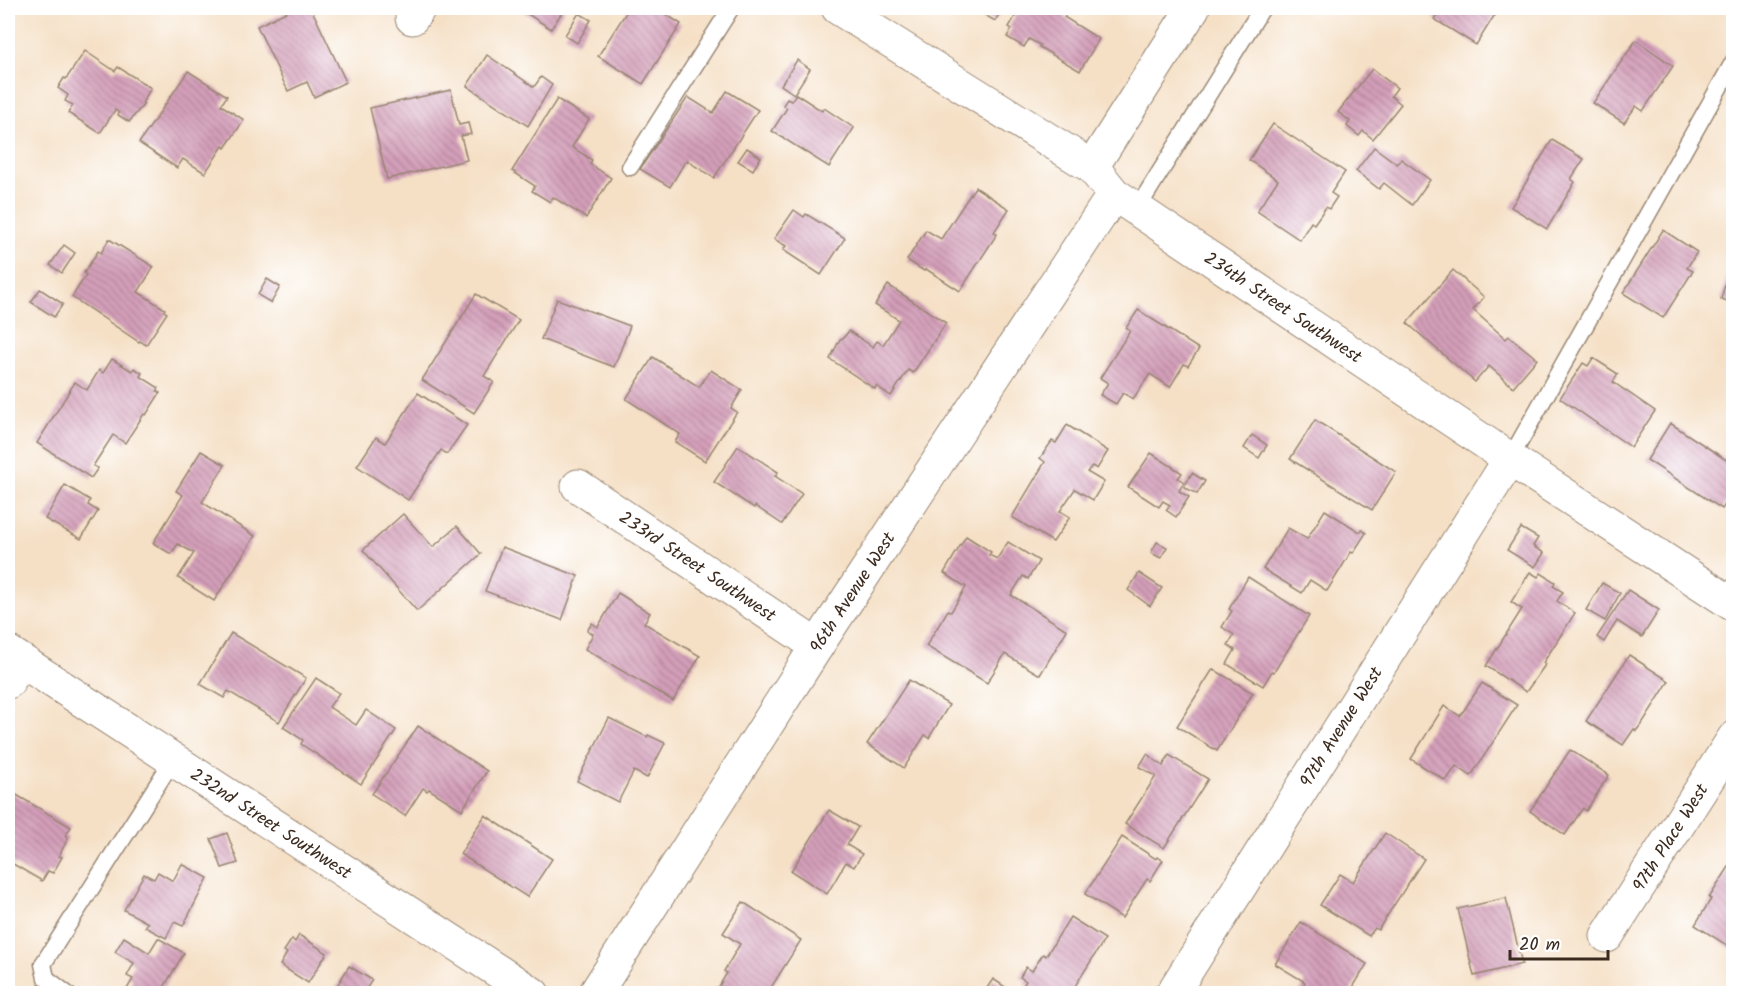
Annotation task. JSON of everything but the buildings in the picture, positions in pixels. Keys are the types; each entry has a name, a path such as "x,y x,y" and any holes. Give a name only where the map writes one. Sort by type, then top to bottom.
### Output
{"street":[{"name":"234th Street Southwest","path":"838,8 1092,167 1126,201 1510,459 1734,605"},
{"path":"1092,167 1193,8"},
{"name":"96th Avenue West","path":"595,993 817,646 1126,201"},
{"name":"97th Avenue West","path":"1173,993 1510,459"},
{"name":"233rd Street Southwest","path":"578,486 817,646"},
{"name":"232nd Street Southwest","path":"12,665 173,760 533,993"},
{"name":"97th Place West","path":"1607,936 1734,738"}],"lane":[{"path":"630,167 731,8"},
{"path":"1126,201 1262,8"},
{"path":"1510,459 1734,61"},
{"path":"67,993 46,978 43,963 173,760"}]}
